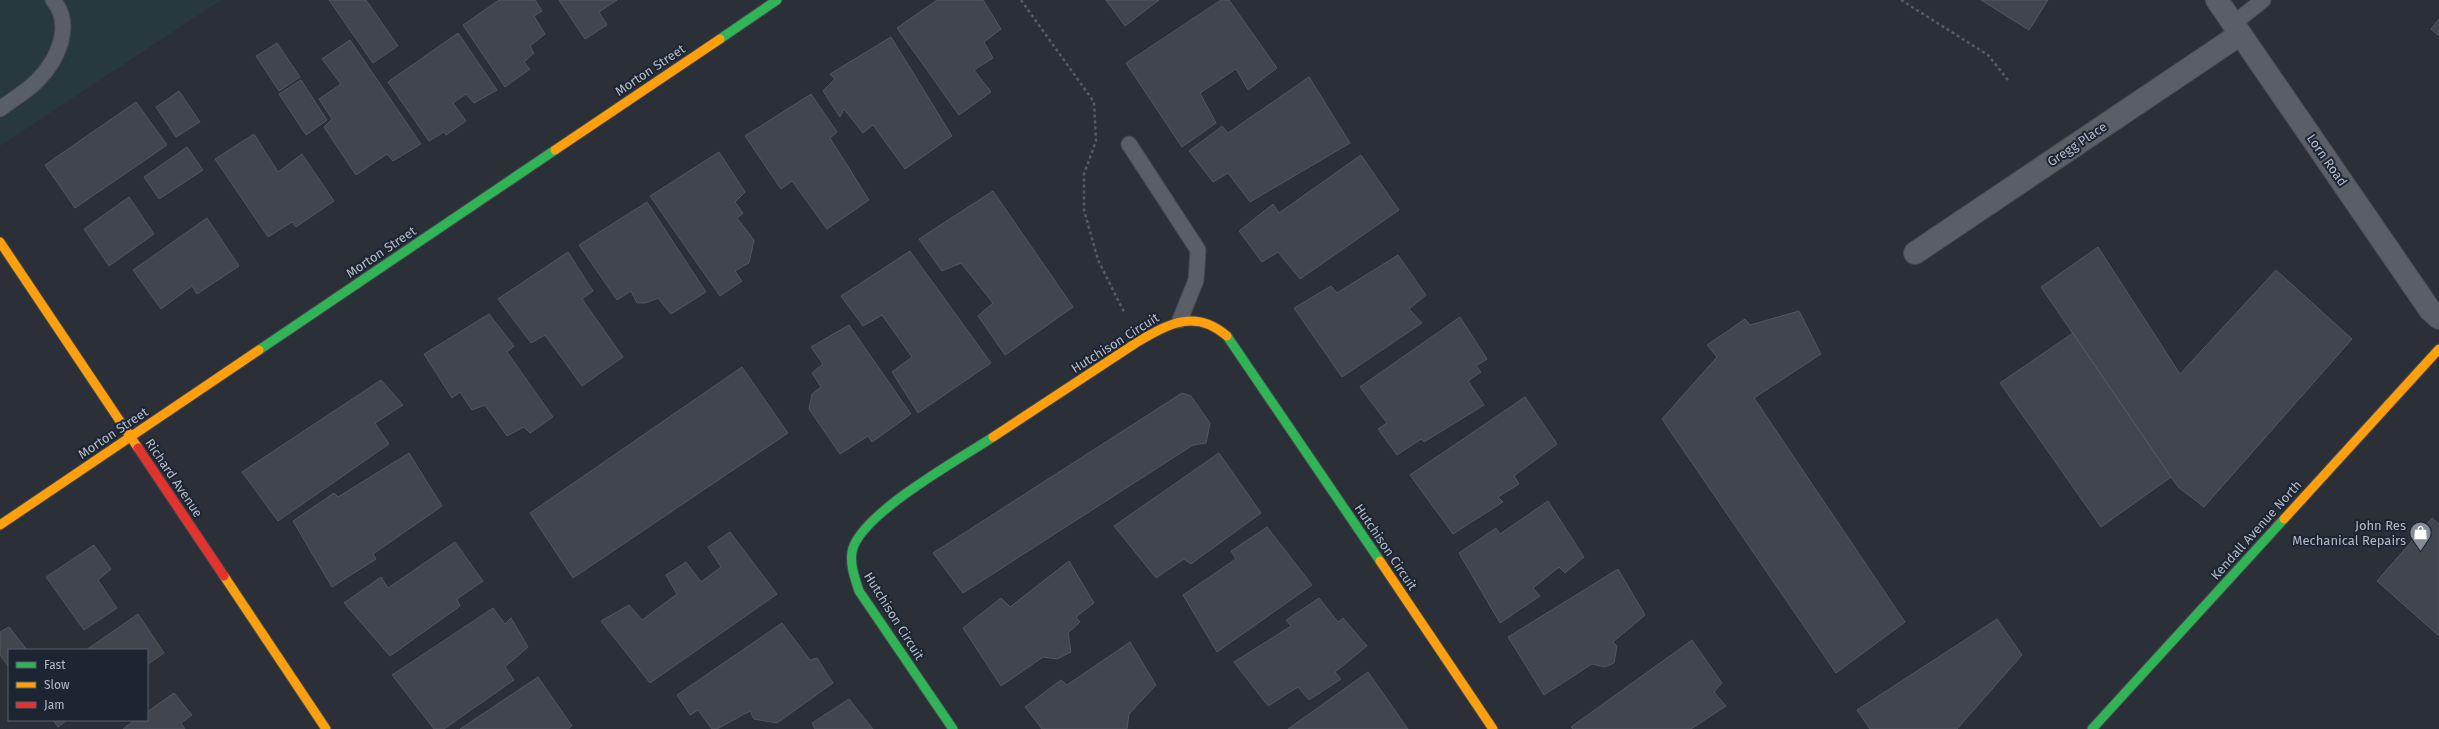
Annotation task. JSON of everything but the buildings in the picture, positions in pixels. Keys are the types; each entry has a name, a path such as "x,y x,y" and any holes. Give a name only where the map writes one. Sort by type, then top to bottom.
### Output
{"street":[{"name":"Morton Street","path":"0,525 777,0"},
{"name":"Lorn Road","path":"2217,0 2430,310 2439,318"},
{"name":"Gregg Place","path":"1915,253 2236,29"},
{"name":"Richard Avenue","path":"0,242 326,729"},
{"name":"Hutchison Circuit","path":"952,729 859,591 853,576 852,565 854,540 871,521 890,505 1138,341 1163,327 1180,320 1193,318 1205,321 1219,328 1231,339 1493,729"},
{"name":"Kendall Avenue North","path":"2092,729 2439,349"}],"lane":[{"path":"0,109 37,82 51,65 60,44 64,25 60,8 53,0"},
{"path":"2236,29 2263,0"},
{"path":"1129,144 1198,250 1196,280 1180,320"}],"path":[{"path":"1022,0 1094,102 1096,141 1084,174 1084,210 1098,260 1138,341"},
{"path":"1901,0 1988,55 2008,80"}],"shaded area":[{"path":"0,0 221,0 0,146"}],"traffic: fast":[{"path":"720,39 777,0"},
{"path":"259,350 555,150"},
{"path":"1227,336 1380,561"},
{"path":"953,729 859,591 852,567 852,552 858,537 891,505 935,473 993,437"},
{"path":"2092,729 2284,519"}],"traffic: slow":[{"path":"555,150 720,39"},
{"path":"0,242 138,448"},
{"path":"993,437 1139,341 1172,324 1194,321 1205,323 1216,328 1227,336"},
{"path":"2284,519 2439,349"},
{"path":"0,525 259,350"},
{"path":"1380,561 1493,729"},
{"path":"224,576 326,729"}],"traffic: jam":[{"path":"138,448 224,576"}],"place":[{"name":"John Res Mechanical Repairs","path":"2421,552"}]}
